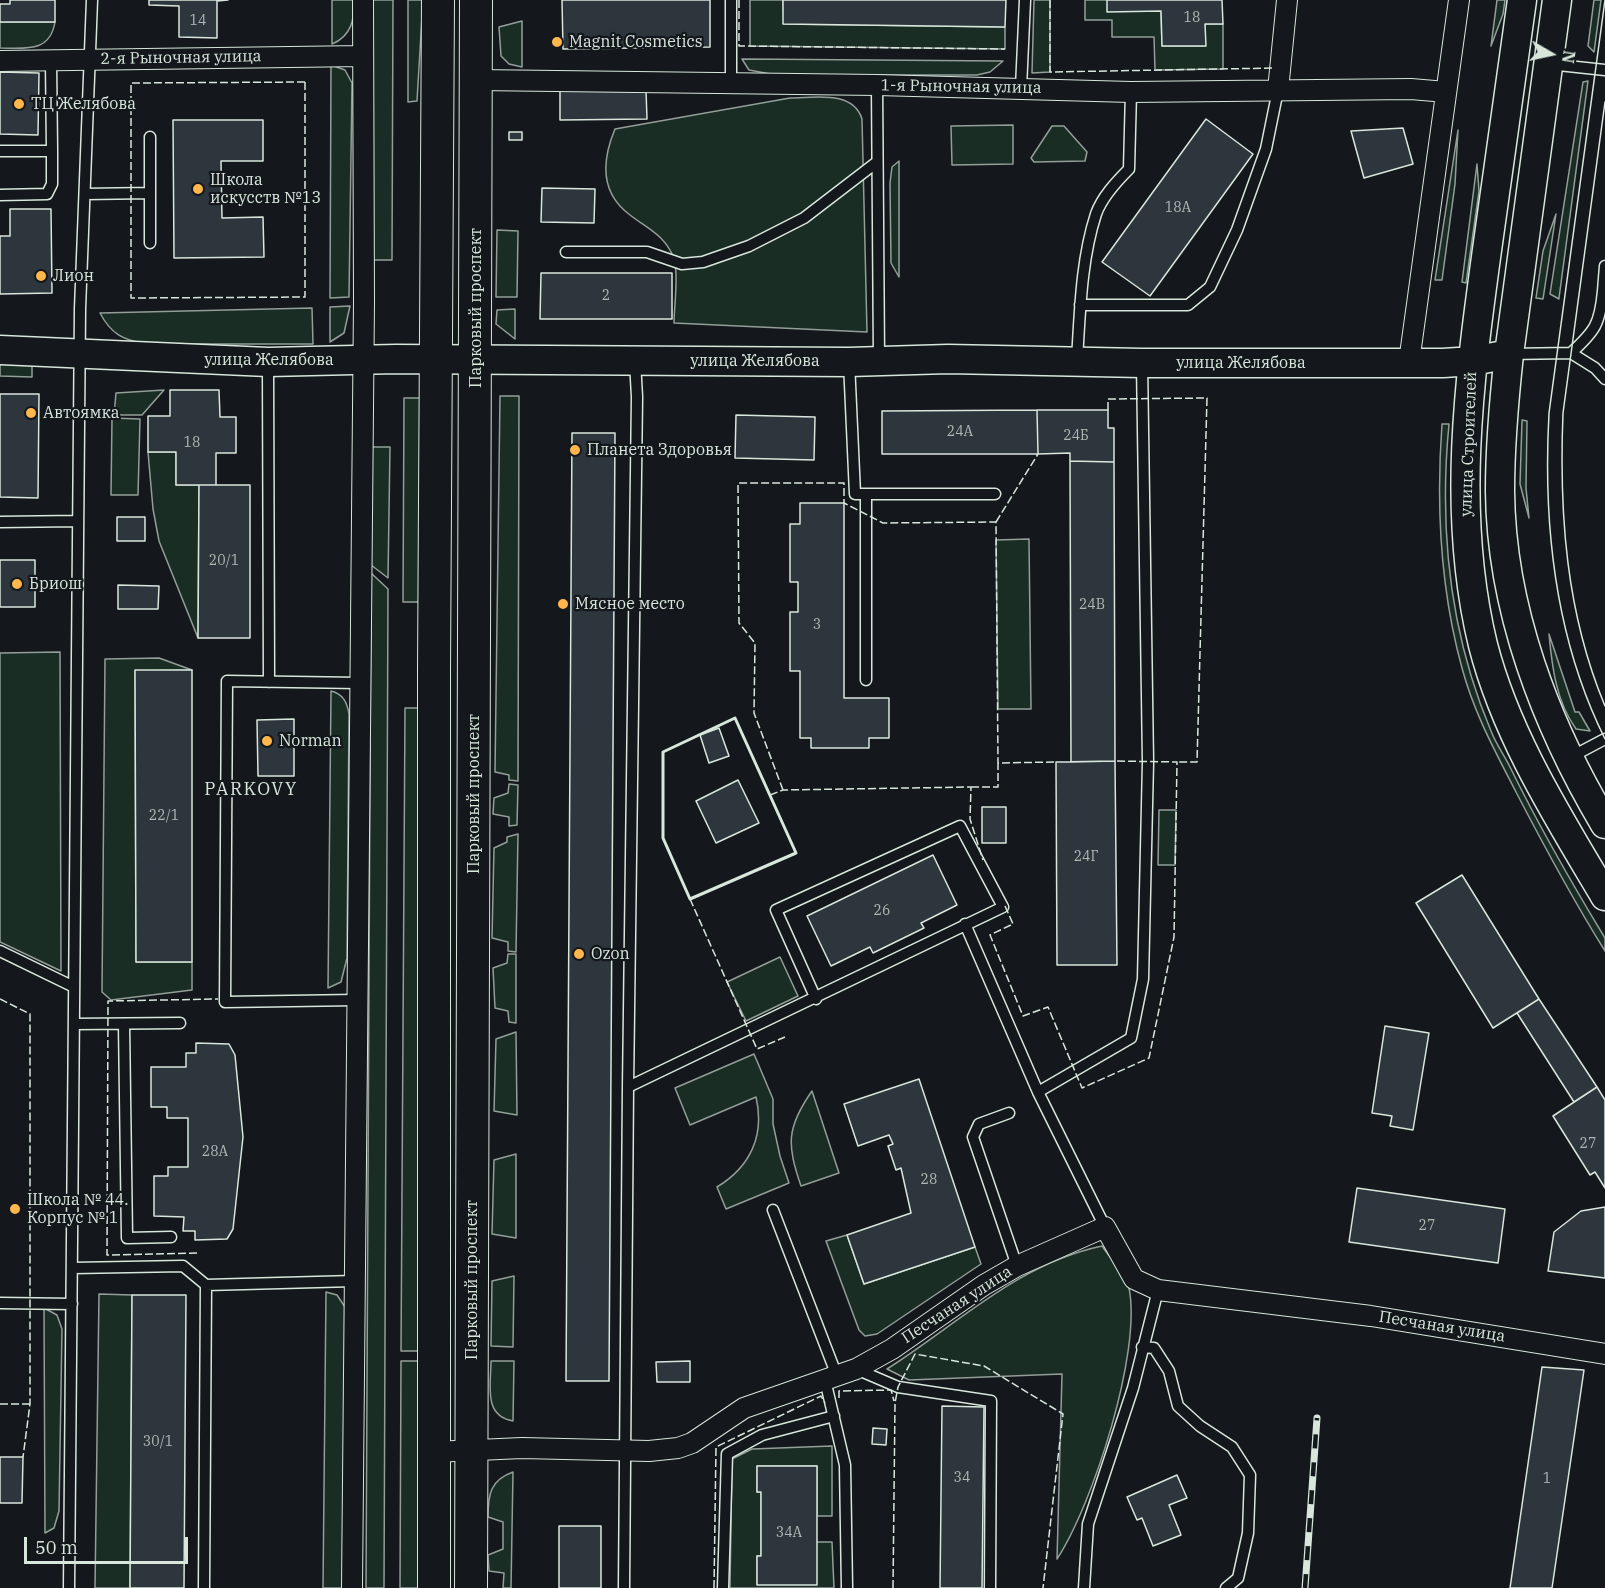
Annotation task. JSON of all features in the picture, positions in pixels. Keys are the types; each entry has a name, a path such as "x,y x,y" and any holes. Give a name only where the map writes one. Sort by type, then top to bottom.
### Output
{"main road":[{"path":"434,1588 435,359 438,0"},
{"name":"Парковый проспект","path":"471,1588 476,0"},
{"name":"улица Строителей","path":"1522,0 1473,362 1464,494 1470,573 1484,646 1527,761 1605,896"},
{"name":"улица Строителей","path":"1557,0 1509,354 1503,412 1500,493 1508,567 1522,636 1535,678 1569,758 1605,824"},
{"name":"улица Желябова","path":"0,350 268,362 435,359 849,362 1077,360 1142,363 1473,362 1509,354"}],"street":[{"path":"352,1588 363,359 363,0"},
{"path":"1278,90 1287,0"},
{"path":"1409,362 1460,0"},
{"name":"2-я Рыночная улица","path":"0,61 363,56"},
{"name":"1-я Рыночная улица","path":"476,80 877,85 1131,92 1278,90 1446,92"},
{"name":"Песчаная улица","path":"433,1452 522,1448 657,1451 678,1448 692,1443 744,1408 839,1375 892,1348 984,1285 1017,1266 1105,1227 1134,1279 1158,1290 1371,1316 1605,1354"}],"lane":[{"path":"69,1588 80,354 92,0"},
{"path":"731,0 731,83"},
{"path":"1021,88 1024,0"},
{"path":"0,195 47,194 52,184 51,61"},
{"path":"1548,64 1605,69"},
{"path":"877,85 879,360"},
{"path":"1080,305 1188,305 1210,287 1237,230 1266,149 1278,90"},
{"path":"1077,360 1080,305 1097,212 1114,184 1129,169 1131,92"},
{"path":"150,137 150,243"},
{"path":"0,151 52,151"},
{"path":"566,252 647,252 682,264 702,262 749,246 804,218 877,162"},
{"path":"85,194 150,194"},
{"path":"1571,353 1595,330 1604,292 1605,266"},
{"path":"1509,354 1571,353 1595,368 1605,379"},
{"path":"624,1588 637,398 635,360"},
{"path":"268,362 269,682"},
{"path":"849,362 855,494 995,494"},
{"path":"1038,1092 1131,1038 1143,979 1148,762 1142,363"},
{"path":"866,494 866,680"},
{"path":"0,522 78,521"},
{"path":"356,1000 225,1002 227,681 359,683"},
{"path":"1569,758 1605,739"},
{"path":"628,1087 816,999 1003,907 960,826 776,910 816,999"},
{"path":"965,924 1038,1092 1105,1227"},
{"path":"0,951 74,987"},
{"path":"74,1024 180,1023"},
{"path":"124,1024 127,1238 171,1237"},
{"path":"1009,1113 978,1124 973,1137 1017,1266"},
{"path":"772,1210 839,1375 834,1416 844,1465 847,1588"},
{"path":"73,1268 183,1266 206,1285 354,1281"},
{"path":"204,1588 206,1285"},
{"path":"1084,1588 1088,1524 1133,1388 1158,1290"},
{"path":"0,1303 72,1304"},
{"path":"1142,1347 1154,1348 1169,1371 1178,1406 1200,1426 1232,1447 1250,1475 1248,1533 1238,1578 1226,1588"},
{"path":"839,1375 898,1387 991,1401 990,1588"},
{"path":"723,1588 727,1454 762,1435 834,1416"}],"green space":[{"path":"332,0 355,0 353,20 348,32 332,44"},
{"path":"372,0 393,0 392,260 370,260"},
{"path":"408,0 423,0 417,101 408,102"},
{"path":"750,0 783,0 784,24 1005,27 1005,49 750,46"},
{"path":"1034,0 1050,0 1050,72 1032,73"},
{"path":"1085,0 1107,0 1161,11 1162,46 1205,46 1205,24 1223,24 1223,69 1155,70 1154,37 1112,37 1112,20 1085,20"},
{"path":"1497,0 1505,0 1503,14 1491,46"},
{"path":"1594,0 1601,0 1594,52 1588,46"},
{"path":"522,21 522,67 509,64 501,56 499,27"},
{"path":"0,22 55,22 48,39 42,44 27,48 0,48"},
{"path":"742,59 1003,61 990,72 977,75 776,75 749,70"},
{"path":"331,65 345,70 352,83 349,297 330,298"},
{"path":"1588,81 1559,299 1550,294 1583,82"},
{"path":"821,97 842,100 850,103 862,119 867,332 674,323 676,273 671,251 656,234 620,206 609,186 606,164 615,129 790,98"},
{"path":"1013,125 1013,164 952,165 951,126"},
{"path":"1052,126 1064,126 1087,152 1085,161 1034,162 1031,158"},
{"path":"1458,130 1455,184 1442,280 1435,280"},
{"path":"899,161 899,277 891,263 890,183 892,167"},
{"path":"1477,164 1479,191 1466,283 1462,282"},
{"path":"1556,214 1543,299 1536,298 1543,251"},
{"path":"497,230 518,231 517,297 496,297"},
{"path":"350,306 344,333 330,342 330,307"},
{"path":"312,308 313,344 146,344 118,335 100,313"},
{"path":"515,309 515,339 496,324 497,310"},
{"path":"0,362 32,362 32,377 0,376"},
{"path":"164,390 142,415 114,415 116,393"},
{"path":"500,396 519,396 518,781 509,780 509,775 495,772"},
{"path":"404,398 427,398 426,602 403,602"},
{"path":"112,418 140,419 138,495 111,495"},
{"path":"1522,420 1527,421 1526,488 1529,518 1520,484"},
{"path":"1442,424 1449,424 1446,502 1451,580 1457,619 1477,694 1495,740 1532,811 1605,938 1605,951 1559,873 1516,792 1486,732 1467,685 1449,608 1441,547"},
{"path":"371,447 390,447 388,578 371,565"},
{"path":"148,452 176,452 176,485 199,485 198,638 159,541 153,509"},
{"path":"1029,539 1031,709 998,709 996,540"},
{"path":"371,573 388,589 384,1588 366,1588"},
{"path":"1549,634 1575,712 1579,712 1590,731 1576,729 1564,707 1554,671"},
{"path":"60,652 61,971 0,942 0,653"},
{"path":"159,658 192,670 135,671 136,962 192,962 192,990 111,1000 102,992 105,659"},
{"path":"331,691 344,699 349,714 347,958 341,982 328,988"},
{"path":"405,708 426,708 422,1351 401,1351"},
{"path":"509,784 518,785 517,825 509,826 509,817 493,814 494,798 508,793"},
{"path":"1159,810 1176,810 1175,865 1158,865"},
{"path":"518,834 516,952 508,951 508,942 492,938 494,848 507,842 507,837"},
{"path":"508,954 516,954 516,1023 509,1022 508,1011 495,1008 493,968 507,963"},
{"path":"780,957 798,996 746,1021 727,982"},
{"path":"516,1032 517,1115 494,1111 496,1039"},
{"path":"754,1054 773,1099 773,1124 789,1183 726,1209 717,1187 738,1170 752,1149 758,1125 756,1097 690,1125 675,1088"},
{"path":"812,1091 839,1173 801,1186 791,1148 793,1127 803,1104"},
{"path":"516,1154 516,1238 492,1234 494,1160"},
{"path":"847,1235 864,1284 975,1247 981,1264 877,1334 865,1336 859,1330 826,1241"},
{"path":"1102,1246 1128,1283 1131,1316 1128,1350 1111,1427 1099,1466 1071,1534 1057,1559 1062,1374 909,1380 887,1369 1015,1281 1043,1266"},
{"path":"514,1276 513,1347 491,1346 492,1281"},
{"path":"326,1292 337,1295 347,1310 344,1588 323,1588"},
{"path":"99,1294 132,1295 130,1588 95,1588"},
{"path":"44,1308 57,1315 62,1329 59,1511 54,1528 45,1533"},
{"path":"401,1361 420,1361 419,1588 400,1588"},
{"path":"491,1361 514,1361 513,1421 503,1418 493,1406 490,1389"},
{"path":"832,1446 832,1516 817,1516 817,1466 757,1466 757,1492 761,1492 761,1556 757,1556 757,1584 816,1542 832,1542 834,1588 730,1588 732,1459 752,1449"},
{"path":"513,1472 511,1588 503,1588 504,1573 489,1571 488,1555 503,1549 503,1522 488,1517 489,1502 492,1489 499,1479"}],"building":[{"path":"10,0 55,0 55,22 0,22 0,4 10,4"},
{"path":"149,0 228,0 217,1 217,38 179,37 179,6 149,5"},
{"path":"562,0 710,0 710,47 563,49"},
{"path":"783,0 1006,0 1005,27 783,24"},
{"path":"1107,0 1222,0 1223,24 1205,24 1206,46 1162,46 1161,11 1107,12"},
{"name":"ТЦ Желябова","path":"0,72 39,73 38,135 0,134"},
{"path":"646,90 647,119 560,120 560,91"},
{"path":"1206,119 1253,154 1150,296 1102,262"},
{"name":"Школа искусств №13","path":"173,120 263,120 263,161 221,161 222,218 263,217 264,257 174,258"},
{"path":"1403,128 1413,164 1364,178 1351,131"},
{"path":"509,132 522,132 522,140 509,140"},
{"path":"542,188 595,189 594,223 541,222"},
{"path":"10,209 51,209 52,293 0,294 0,236 10,236"},
{"path":"541,273 672,273 672,319 540,319"},
{"path":"170,390 219,390 220,417 236,417 236,453 216,453 216,485 176,485 176,452 148,452 148,416 170,416"},
{"path":"0,394 39,394 38,498 0,497"},
{"path":"1037,410 1038,454 882,454 882,411"},
{"path":"1037,410 1108,410 1108,428 1114,428 1114,462 1070,461 1070,453 1038,454"},
{"path":"736,415 815,417 814,460 735,458"},
{"path":"572,433 615,433 609,1381 566,1381"},
{"path":"1070,461 1114,462 1115,761 1071,762"},
{"path":"199,485 250,485 250,638 198,638"},
{"path":"800,503 844,503 844,698 889,698 889,738 869,738 869,748 811,748 811,738 800,738 800,671 790,671 790,612 798,612 798,582 790,582 790,524 800,524"},
{"path":"117,517 145,517 145,541 117,541"},
{"name":"Бриош","path":"0,560 35,560 35,607 0,607"},
{"path":"118,585 159,586 158,609 118,609"},
{"path":"135,670 192,670 192,962 136,962"},
{"path":"294,719 294,776 258,776 257,720"},
{"path":"719,728 729,756 709,763 700,735"},
{"path":"1115,761 1117,965 1057,965 1056,762"},
{"path":"738,780 759,823 716,843 696,801"},
{"path":"982,807 1006,807 1006,843 982,843"},
{"path":"933,855 957,905 921,923 924,928 873,953 870,947 831,966 807,916"},
{"path":"1462,875 1539,999 1493,1028 1416,903"},
{"path":"1539,999 1597,1087 1574,1102 1517,1013"},
{"path":"1385,1026 1429,1033 1413,1130 1390,1126 1392,1116 1372,1113"},
{"path":"196,1043 229,1044 235,1055 243,1137 233,1229 227,1239 195,1240 195,1231 183,1231 184,1217 154,1216 154,1176 168,1176 168,1167 188,1167 188,1118 167,1118 167,1107 151,1107 151,1067 186,1067 186,1053 196,1053"},
{"path":"919,1079 975,1247 864,1284 847,1235 911,1213 901,1168 896,1170 888,1146 893,1144 889,1135 858,1146 844,1104"},
{"path":"1597,1087 1605,1100 1605,1188 1595,1172 1590,1175 1553,1116"},
{"path":"1357,1188 1505,1209 1498,1263 1349,1242"},
{"path":"1605,1207 1605,1278 1548,1271 1554,1232 1581,1211"},
{"path":"132,1295 186,1295 184,1588 130,1588"},
{"path":"690,1361 690,1382 657,1382 656,1362"},
{"path":"1542,1367 1584,1370 1552,1588 1510,1588"},
{"path":"942,1406 984,1407 982,1588 940,1588"},
{"path":"873,1428 887,1429 886,1445 872,1444"},
{"path":"0,1457 23,1457 22,1503 0,1503"},
{"path":"757,1466 817,1466 817,1585 757,1585 757,1556 761,1556 761,1492 757,1492"},
{"path":"1177,1475 1187,1498 1169,1505 1181,1535 1153,1546 1142,1518 1137,1520 1127,1497"},
{"path":"559,1526 601,1526 601,1588 559,1588"}],"tram line":[{"path":"1605,0 1549,413 1548,454 1551,538 1564,621 1574,661 1605,739"},
{"path":"1605,102 1563,413 1562,450 1564,525 1574,599 1581,635 1605,706"}],"railway":[{"path":"1305,1588 1317,1418"}],"fence":[{"path":"739,0 739,46 1005,49"},
{"path":"1050,0 1050,72 1274,68"},
{"path":"305,82 305,297 131,298 131,83 305,82"},
{"path":"1108,410 1108,399 1207,398 1197,762 1177,762"},
{"path":"996,522 1038,454"},
{"path":"783,790 754,713 755,643 739,623 738,483 844,483 844,503 883,523 996,522 998,763"},
{"path":"1005,906 1013,924 990,935 1023,1016 1048,1007 1082,1088 1149,1058 1174,937 1177,762 1115,761"},
{"path":"971,787 998,787 998,763 1056,762"},
{"path":"770,795 783,790 971,787 970,819 983,860"},
{"path":"690,899 757,1049 785,1037"},
{"path":"0,999 30,1014 30,1404 23,1457"},
{"path":"197,1253 107,1255 108,1001 218,999"},
{"path":"893,1588 895,1403 898,1387 915,1354 984,1366 1063,1414 1043,1588"},
{"path":"839,1398 839,1391 891,1390 894,1401"},
{"path":"714,1588 716,1447 821,1396 825,1403"},
{"path":"0,1404 30,1404"}],"wall":[{"path":"735,718 796,853 690,899 663,838 663,752 735,718"}],"place":[{"name":"Magnit Cosmetics","path":"557,42"},
{"name":"ТЦ Желябова","path":"19,104"},
{"name":"Школа искусств №13","path":"198,189"},
{"name":"Лион","path":"41,276"},
{"name":"Автоямка","path":"31,413"},
{"name":"Планета Здоровья","path":"575,450"},
{"name":"Бриош","path":"17,584"},
{"name":"Мясное место","path":"563,604"},
{"name":"Norman","path":"267,741"},
{"name":"Ozon","path":"579,954"},
{"name":"Школа № 44. Корпус № 1","path":"15,1209"}],"district":[{"name":"PARKOVY","path":"251,790"}]}
